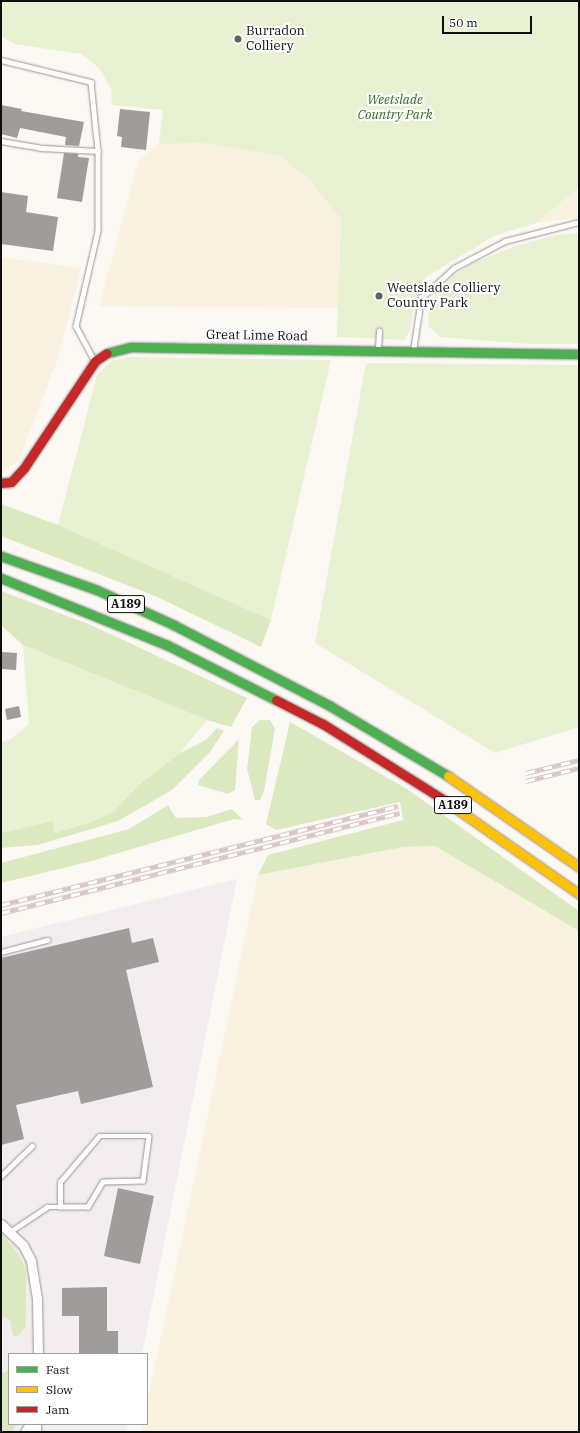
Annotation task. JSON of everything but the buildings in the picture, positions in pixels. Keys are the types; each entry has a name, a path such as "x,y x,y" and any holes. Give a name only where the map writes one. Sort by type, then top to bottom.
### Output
{"main road":[{"name":"Great Lime Road","path":"1,483 11,482 24,468 95,361 109,352 131,347 579,354"},
{"name":"A189","path":"1,556 97,590 248,662 330,706 467,787 579,867"},
{"name":"A189","path":"1,578 87,611 167,645 323,724 458,808 579,894"}],"street":[{"path":"1,1224 23,1245 35,1278 38,1353"}],"lane":[{"path":"1,60 91,82 98,151 98,231 76,326 95,361"},
{"path":"1,141 43,148 98,151"},
{"path":"413,351 422,298 454,268 505,241 579,222"},
{"path":"378,351 379,331"},
{"path":"1,952 47,940"},
{"path":"10,1231 46,1207 60,1207 88,1207 103,1182 143,1181 149,1136 100,1136 60,1182 60,1207"},
{"path":"1,1176 32,1146"}],"shaded area":[{"path":"202,143 280,156 309,179 341,219 338,308 99,306 139,159 159,144"},
{"path":"579,187 579,217 536,223"},
{"path":"1,257 81,268 58,358 19,460 1,474"},
{"path":"435,846 579,931 579,1432 141,1432 143,1425 148,1425 148,1399 258,875 403,847"},
{"path":"237,879 142,1353 8,1353 8,1425 128,1425 127,1432 1,1432 1,937"}],"green space":[{"name":"Weetslade Country Park","path":"1,1 579,1 579,187 536,223 494,236 426,277 414,301 411,327 405,340 337,337 341,219 309,179 280,156 202,143 159,144 163,110 112,105 111,89 99,68 81,54 15,44 1,36"},
{"path":"579,233 579,344 530,344 440,337 428,326 429,309 438,291 453,276 471,264 513,247 555,235"},
{"path":"129,357 331,360 271,620 58,525 97,375 112,361"},
{"path":"366,363 579,365 579,727 495,753 315,643"},
{"path":"1,504 58,525 271,620 261,647 155,596 1,536"},
{"path":"1,591 91,625 247,698 231,727 207,720 23,645 1,625"},
{"path":"23,645 207,720 180,753 142,782 113,812 89,823 54,833 53,821 1,833 1,742 11,739 29,724"},
{"path":"260,720 270,720 275,729 264,791 260,800 255,800 247,769 252,727"},
{"path":"290,722 407,789 579,911 579,931 435,846 403,847 258,875 268,855 403,820 400,802 276,830 266,824"},
{"path":"217,728 224,731 210,752 172,790 118,821 38,845 1,848 1,833 53,821 54,833 89,823 113,812 142,782 180,753 206,740"},
{"path":"239,739 235,790 228,794 198,785 199,780"},
{"path":"168,805 176,818 206,817 232,809 243,820 234,819 88,862 1,883 1,863 129,829"},
{"path":"1,1233 19,1255 26,1269 26,1326 18,1337 13,1335 10,1320 1,1316"},
{"path":"8,1370 8,1425 16,1425 12,1432 1,1432 1,1374"}],"railway":[{"path":"526,773 579,760"},
{"path":"526,781 579,768"},
{"path":"1,905 398,806"},
{"path":"1,913 400,813"}],"traffic: fast":[{"path":"107,353 131,347 579,354"},
{"path":"1,556 97,590 174,625 330,706 448,776"},
{"path":"1,578 167,645 276,700"}],"traffic: slow":[{"path":"448,776 579,867"},
{"path":"441,798 579,894"}],"traffic: jam":[{"path":"1,483 11,482 24,468 95,361 107,353"},
{"path":"276,700 323,724 441,798"}],"place":[{"name":"Burradon Colliery","path":"238,39"},
{"name":"Weetslade Colliery Country Park","path":"379,296"}]}
